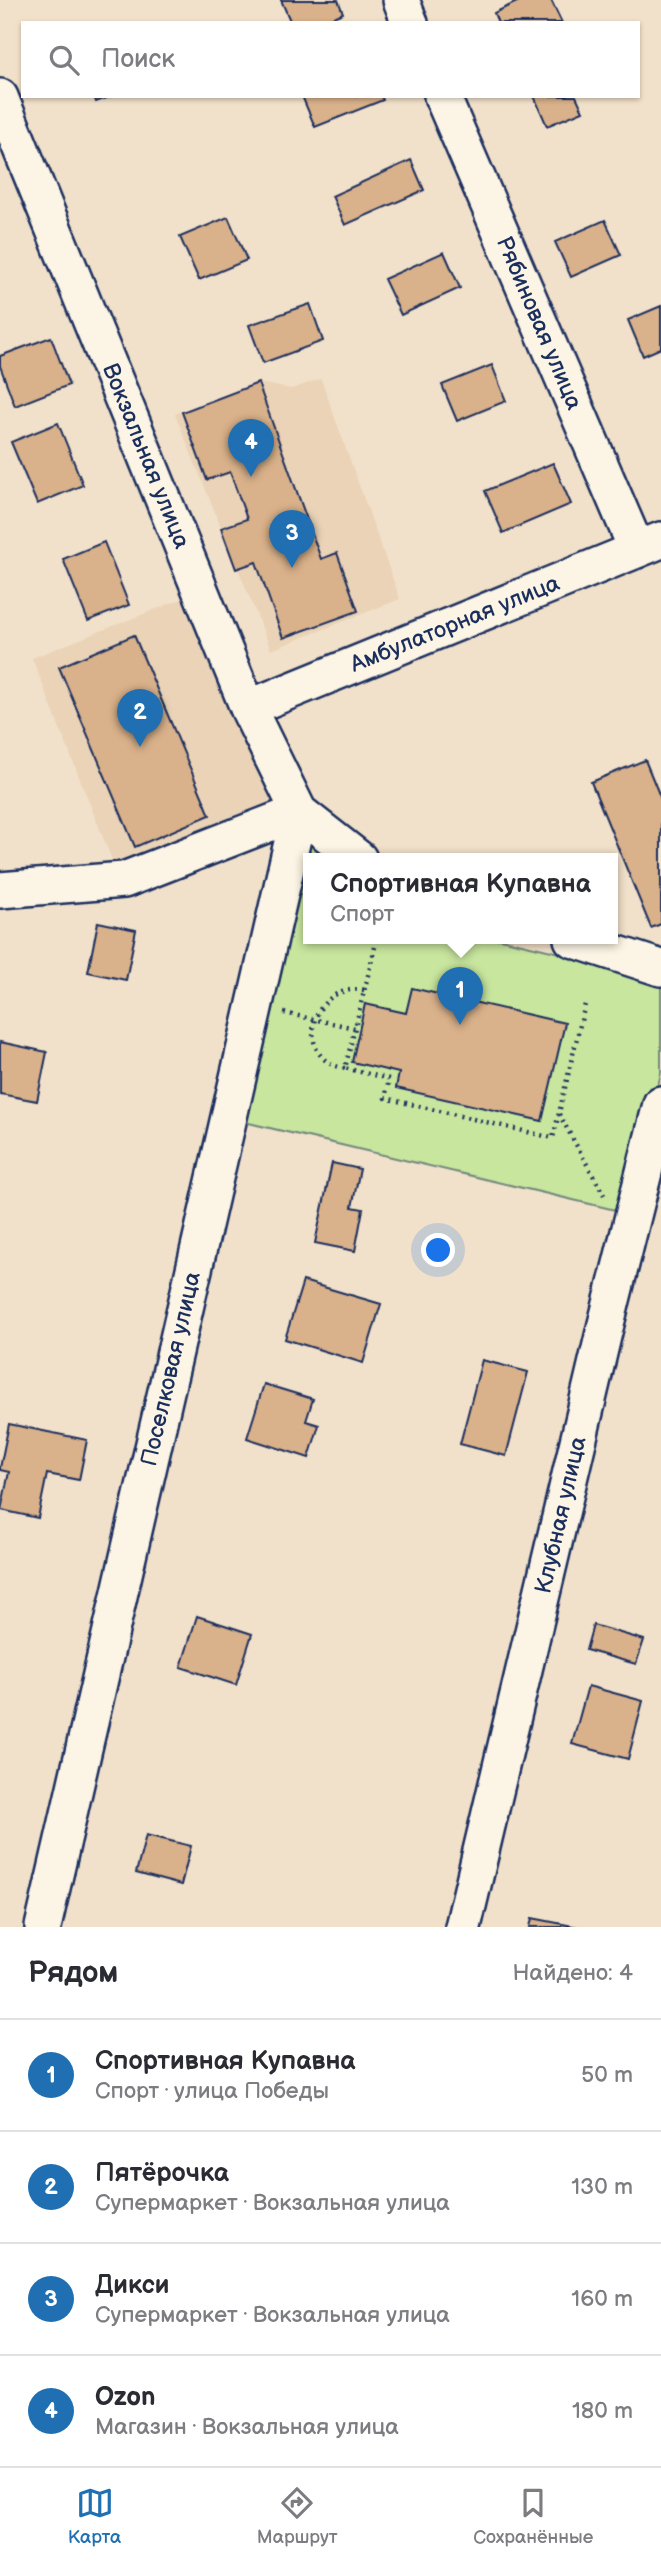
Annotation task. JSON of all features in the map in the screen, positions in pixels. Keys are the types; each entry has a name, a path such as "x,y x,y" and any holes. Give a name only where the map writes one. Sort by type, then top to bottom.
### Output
{"street":[{"path":"401,0 409,21"},
{"name":"Вокзальная улица","path":"0,97 248,709 299,812"},
{"name":"Рябиновая улица","path":"443,98 649,545"},
{"name":"Амбулаторная улица","path":"248,709 649,545"},
{"path":"0,890 124,880 299,812 351,853"},
{"name":"Поселковая улица","path":"43,1927 299,812"},
{"path":"587,944 661,968"},
{"name":"Клубная улица","path":"463,1927 661,1104"}],"path":[{"path":"345,1068 375,947"},
{"path":"364,990 355,989 334,995 318,1010 313,1034 318,1050 329,1064 389,1079 385,1098 553,1138 586,1000"},
{"path":"276,1011 355,1028"},
{"path":"559,1113 628,1238"}],"shaded area":[{"path":"321,379 400,599 271,650 175,414 258,383 291,389"},
{"path":"192,595 274,802 114,865 32,658"}],"green space":[{"path":"303,838 326,853 303,853 303,944 522,944 661,977 661,1073 628,1213 236,1120"}],"building":[{"path":"281,0 338,0 343,13 324,21 290,21"},
{"path":"521,0 551,0 561,21 497,21 494,13"},
{"path":"303,98 383,100 315,127"},
{"path":"535,98 577,98 583,111 547,126"},
{"path":"411,160 424,190 345,225 332,196"},
{"path":"228,217 247,260 199,280 180,237"},
{"path":"605,220 621,255 571,277 555,242"},
{"path":"444,252 460,288 401,315 384,279"},
{"path":"310,304 323,341 263,363 249,325"},
{"path":"661,306 661,348 643,356 628,320"},
{"path":"51,337 69,385 15,406 0,366 0,356"},
{"path":"492,365 506,401 457,421 442,385"},
{"path":"258,383 321,559 337,553 358,611 283,638 256,562 236,569 221,528 247,519 230,472 207,480 182,412"},
{"path":"58,423 83,485 37,504 11,442"},
{"path":"553,463 571,504 503,533 485,491"},
{"path":"104,542 129,605 88,621 63,559"},
{"path":"134,635 210,815 135,847 59,667"},
{"path":"645,760 661,799 661,924 651,928 591,782"},
{"path":"98,922 136,930 126,980 88,972"},
{"path":"412,988 565,1023 542,1121 396,1088 399,1073 352,1062 365,1004 406,1013"},
{"path":"0,1042 47,1052 37,1101 0,1094"},
{"path":"332,1163 360,1169 352,1207 363,1209 355,1251 315,1243"},
{"path":"303,1281 381,1304 363,1363 285,1339"},
{"path":"482,1360 528,1372 506,1456 460,1444"},
{"path":"264,1384 313,1399 306,1421 319,1425 309,1458 247,1438"},
{"path":"9,1424 87,1440 79,1480 47,1474 38,1518 1,1510 9,1472 0,1468"},
{"path":"197,1616 252,1634 236,1685 181,1667"},
{"path":"593,1625 644,1640 636,1664 586,1650"},
{"path":"588,1686 643,1701 628,1759 572,1744"},
{"path":"146,1835 191,1846 181,1885 136,1873"},
{"path":"532,1918 578,1927 530,1927"}],"place":[{"name":"Ozon","path":"251,477"},
{"name":"Дикси","path":"292,568"},
{"name":"Пятёрочка","path":"140,747"},
{"name":"Спортивная Купавна","path":"460,1025"}]}
